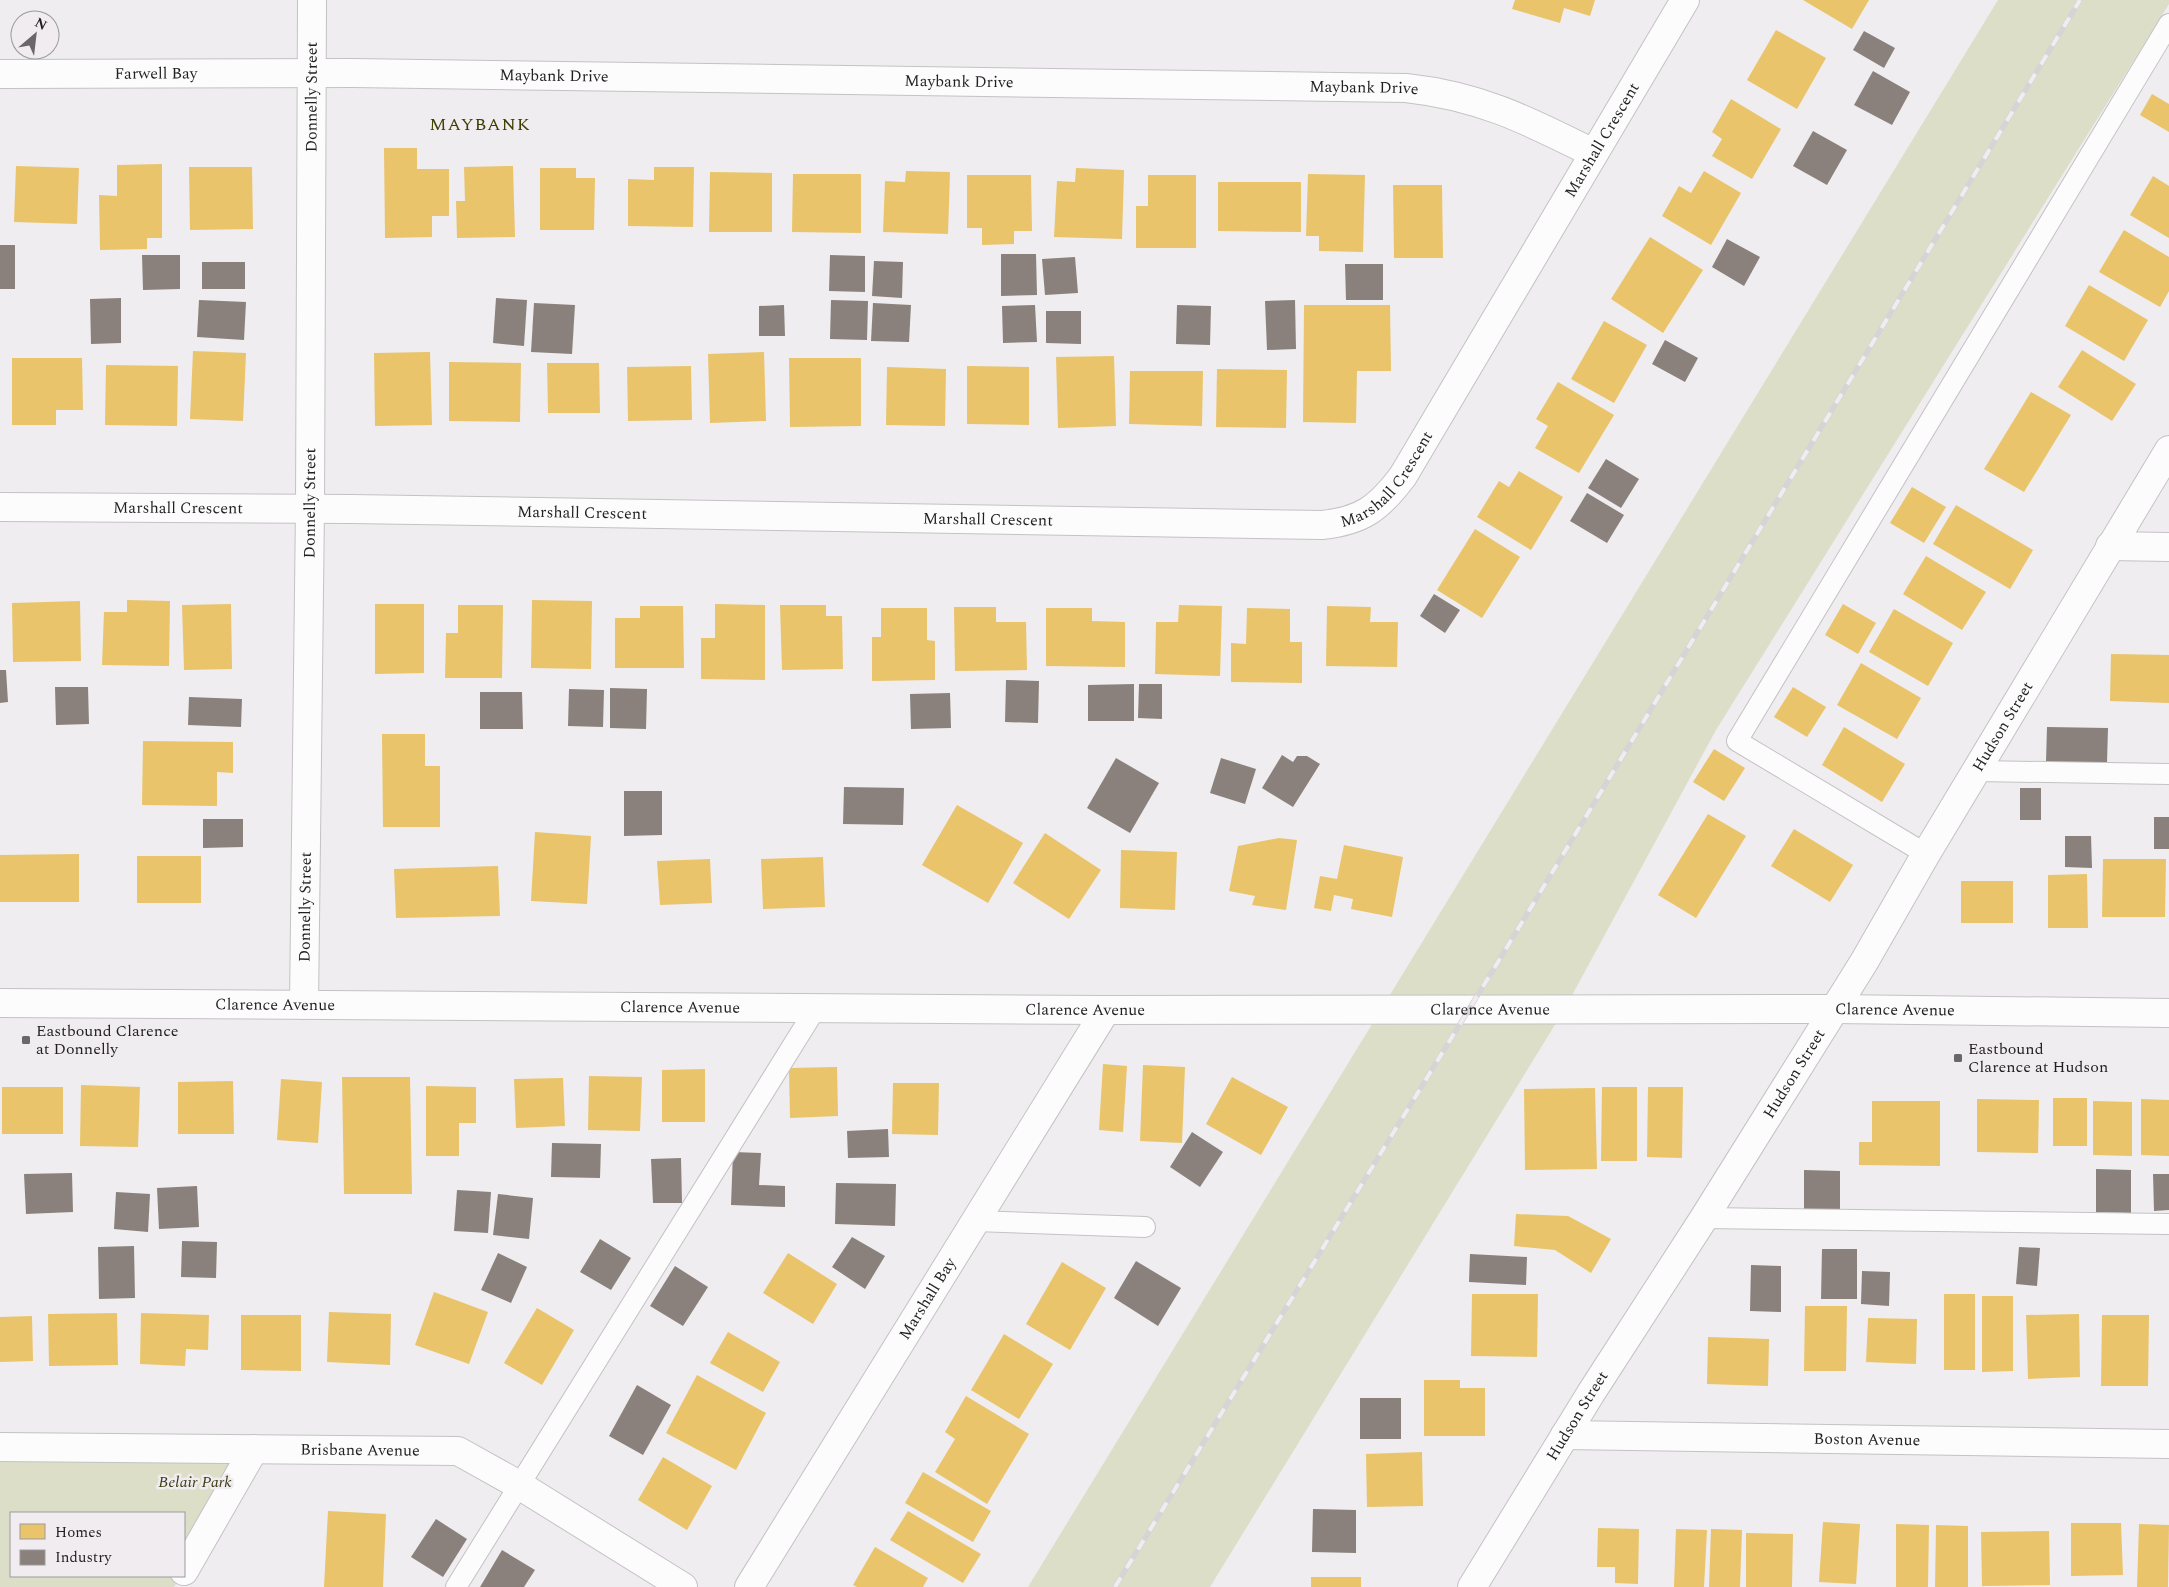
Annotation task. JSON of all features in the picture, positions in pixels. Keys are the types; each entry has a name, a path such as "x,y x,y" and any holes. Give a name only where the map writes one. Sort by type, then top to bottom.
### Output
{"street":[{"name":"Donnelly Street","path":"304,1005 310,508 312,0"},
{"name":"Marshall Crescent","path":"0,507 310,508 1322,525 1342,523 1374,509 1388,497 1403,476 1685,0"},
{"name":"Farwell Bay","path":"0,74 312,73"},
{"name":"Maybank Drive","path":"312,73 1406,88 1438,92 1477,101 1514,114 1593,153"},
{"name":"Hudson Street","path":"1472,1587 1565,1435 1704,1218 1864,962 1926,854 2169,450"},
{"path":"2110,546 2169,547"},
{"name":"Clarence Avenue","path":"0,1002 1106,1010 1834,1008 2169,1013"},
{"name":"Marshall Bay","path":"749,1587 1106,1010"},
{"name":"Boston Avenue","path":"1565,1435 2169,1444"},
{"name":"Brisbane Avenue","path":"0,1447 458,1452 519,1485 683,1587"},
{"path":"185,1569 254,1450"}],"lane":[{"path":"1926,854 1737,741 2169,24"},
{"path":"1976,771 2169,774"},
{"path":"456,1587 816,1008"},
{"path":"1704,1218 2169,1224"},
{"path":"975,1221 1145,1227"}],"green space":[{"path":"1998,0 2169,0 2169,4 1716,730 1564,1010 1210,1587 1028,1587"},
{"name":"Belair Park","path":"0,1447 254,1449 185,1569 185,1512 10,1512 10,1577 180,1577 174,1587 0,1587"}],"building: Homes":[{"path":"1515,0 1595,0 1590,16 1564,8 1560,23 1512,9"},
{"path":"1803,0 1869,0 1852,29"},
{"path":"1776,30 1826,58 1797,109 1747,80"},
{"path":"2152,94 2169,104 2169,132 2140,115"},
{"path":"1731,99 1781,129 1752,179 1712,156 1722,139 1712,132"},
{"path":"384,148 417,148 417,169 449,169 449,216 432,216 432,237 385,238"},
{"path":"162,164 162,238 147,238 147,249 100,250 99,195 117,196 117,165"},
{"path":"16,166 79,168 77,224 14,222"},
{"path":"513,166 515,237 457,238 456,201 465,201 464,167"},
{"path":"189,167 252,167 253,229 190,230"},
{"path":"654,167 694,167 693,227 628,226 628,179 654,180"},
{"path":"540,168 576,168 576,178 595,178 594,230 540,230"},
{"path":"1076,168 1124,170 1122,239 1054,237 1057,181 1075,182"},
{"path":"906,171 950,172 948,234 883,232 885,181 905,182"},
{"path":"1704,171 1741,193 1711,245 1662,216 1679,186 1691,193"},
{"path":"710,172 772,173 772,232 709,232"},
{"path":"793,174 861,174 861,233 792,232"},
{"path":"1308,174 1365,175 1363,252 1319,251 1319,236 1306,236"},
{"path":"967,175 1031,175 1032,231 1014,231 1014,244 982,245 982,228 967,228"},
{"path":"1148,175 1196,175 1196,248 1136,248 1136,206 1148,206"},
{"path":"2153,176 2169,186 2169,238 2130,215"},
{"path":"1218,182 1301,182 1301,232 1218,231"},
{"path":"1393,185 1442,185 1443,258 1394,258"},
{"path":"2124,230 2169,257 2169,291 2160,307 2099,272"},
{"path":"1650,237 1703,270 1663,333 1611,299"},
{"path":"2089,285 2148,320 2124,361 2065,326"},
{"path":"1304,305 1390,305 1391,371 1357,371 1356,423 1303,422"},
{"path":"1604,321 1647,345 1614,403 1571,379"},
{"path":"2082,350 2136,384 2112,421 2058,387"},
{"path":"193,351 246,353 243,421 190,419"},
{"path":"430,352 432,425 375,426 374,353"},
{"path":"764,352 766,421 710,423 708,354"},
{"path":"1114,356 1116,426 1058,428 1056,357"},
{"path":"12,358 82,358 83,410 56,410 56,425 12,425"},
{"path":"789,358 861,358 861,426 790,427"},
{"path":"449,362 521,363 520,422 449,421"},
{"path":"547,363 599,363 600,413 548,413"},
{"path":"106,365 178,366 177,426 105,425"},
{"path":"691,366 692,420 628,421 627,367"},
{"path":"967,366 1029,367 1029,425 967,424"},
{"path":"887,367 946,369 945,426 886,425"},
{"path":"1217,369 1287,370 1286,428 1216,427"},
{"path":"1130,371 1203,371 1202,426 1129,424"},
{"path":"1558,382 1614,415 1579,473 1535,448 1548,426 1536,419"},
{"path":"2031,392 2071,415 2024,492 1984,469"},
{"path":"1519,471 1563,497 1531,550 1477,517 1499,481 1509,487"},
{"path":"1912,487 1946,507 1924,543 1890,523"},
{"path":"1956,505 2033,550 2010,589 1933,544"},
{"path":"1475,529 1520,557 1482,618 1437,590"},
{"path":"1926,556 1986,592 1962,630 1903,594"},
{"path":"127,600 170,601 169,666 102,665 104,612 127,612"},
{"path":"532,600 592,601 591,669 531,668"},
{"path":"80,601 81,661 13,662 12,603"},
{"path":"231,604 232,669 184,670 182,605"},
{"path":"375,604 424,604 424,673 375,674"},
{"path":"715,604 765,605 765,680 701,679 701,638 715,638"},
{"path":"1843,604 1876,623 1858,654 1825,635"},
{"path":"458,605 503,605 502,678 445,678 446,633 458,633"},
{"path":"780,605 826,605 826,616 842,616 843,669 782,670"},
{"path":"1179,605 1222,606 1220,676 1155,674 1156,622 1178,622"},
{"path":"640,606 683,606 684,668 615,668 615,618 640,618"},
{"path":"1327,606 1371,607 1370,622 1398,622 1397,667 1326,666"},
{"path":"954,607 996,607 996,622 1026,622 1027,670 955,671"},
{"path":"881,608 927,608 927,640 935,641 935,680 872,681 872,637 881,637"},
{"path":"1046,608 1092,608 1092,621 1125,622 1125,667 1046,666"},
{"path":"1247,608 1290,609 1290,642 1302,642 1302,683 1231,682 1231,643 1246,644"},
{"path":"1894,609 1953,643 1928,686 1869,652"},
{"path":"2111,654 2169,655 2169,703 2110,701"},
{"path":"1861,663 1921,698 1897,739 1837,705"},
{"path":"1793,687 1826,707 1807,737 1774,717"},
{"path":"1844,727 1905,764 1882,802 1822,765"},
{"path":"382,734 425,734 425,766 440,766 440,827 383,827"},
{"path":"143,741 233,742 233,773 217,772 217,806 142,805"},
{"path":"1714,749 1745,768 1724,801 1693,782"},
{"path":"957,805 1023,843 988,903 922,865"},
{"path":"1708,814 1746,836 1696,918 1658,895"},
{"path":"1794,829 1853,865 1830,902 1771,866"},
{"path":"535,832 591,836 587,904 531,901"},
{"path":"1045,833 1101,870 1069,919 1013,883"},
{"path":"1279,838 1297,840 1286,910 1252,905 1255,896 1229,891 1238,846"},
{"path":"1344,845 1403,857 1392,917 1351,909 1353,899 1334,895 1331,911 1314,908 1320,876 1337,879"},
{"path":"1121,850 1177,852 1175,910 1120,908"},
{"path":"79,854 79,902 0,902 0,855"},
{"path":"137,856 201,856 201,903 137,903"},
{"path":"823,857 825,907 763,909 761,859"},
{"path":"710,859 712,903 660,905 657,861"},
{"path":"2103,859 2166,859 2165,917 2102,917"},
{"path":"498,866 500,916 396,918 394,869"},
{"path":"2087,874 2088,928 2048,928 2048,875"},
{"path":"1961,881 2013,881 2013,923 1961,923"},
{"path":"1103,1064 1127,1066 1123,1132 1099,1130"},
{"path":"1143,1065 1185,1067 1182,1143 1140,1141"},
{"path":"837,1067 838,1116 790,1118 789,1068"},
{"path":"705,1069 705,1122 662,1122 662,1070"},
{"path":"589,1076 642,1077 640,1131 588,1130"},
{"path":"342,1077 410,1077 412,1194 344,1194"},
{"path":"1232,1077 1288,1107 1261,1155 1206,1124"},
{"path":"563,1078 565,1126 516,1128 514,1079"},
{"path":"281,1079 322,1082 318,1143 277,1140"},
{"path":"233,1081 234,1134 178,1134 178,1082"},
{"path":"893,1083 939,1083 938,1135 892,1134"},
{"path":"81,1085 140,1087 138,1147 80,1146"},
{"path":"426,1086 476,1087 476,1123 459,1123 459,1156 426,1156"},
{"path":"2,1087 63,1087 63,1134 2,1134"},
{"path":"1602,1087 1637,1087 1637,1161 1601,1161"},
{"path":"1648,1087 1683,1087 1682,1158 1647,1157"},
{"path":"1595,1088 1597,1169 1525,1170 1524,1089"},
{"path":"2053,1098 2087,1098 2087,1146 2053,1146"},
{"path":"1977,1099 2039,1100 2038,1153 1977,1152"},
{"path":"2141,1099 2169,1100 2169,1156 2141,1155"},
{"path":"1872,1101 1940,1101 1940,1166 1859,1165 1859,1142 1872,1142"},
{"path":"2093,1101 2132,1102 2132,1156 2093,1155"},
{"path":"1516,1214 1568,1216 1611,1239 1591,1273 1555,1250 1514,1246"},
{"path":"788,1253 837,1284 813,1324 763,1293"},
{"path":"1062,1262 1106,1288 1070,1350 1026,1324"},
{"path":"434,1292 488,1312 469,1364 415,1345"},
{"path":"1472,1294 1538,1294 1537,1357 1471,1356"},
{"path":"1944,1294 1975,1294 1975,1370 1944,1370"},
{"path":"1982,1296 2013,1296 2013,1371 1982,1372"},
{"path":"1805,1306 1847,1306 1846,1371 1804,1371"},
{"path":"537,1308 574,1330 542,1385 504,1363"},
{"path":"329,1312 391,1314 390,1365 327,1362"},
{"path":"117,1313 118,1365 49,1366 48,1314"},
{"path":"141,1313 209,1315 208,1350 186,1349 185,1366 140,1364"},
{"path":"2079,1314 2080,1377 2028,1379 2026,1315"},
{"path":"241,1315 301,1315 301,1371 241,1370"},
{"path":"2102,1315 2149,1315 2148,1386 2101,1386"},
{"path":"32,1316 33,1361 0,1362 0,1317"},
{"path":"1868,1318 1917,1319 1916,1364 1866,1362"},
{"path":"728,1332 780,1362 763,1392 710,1363"},
{"path":"1004,1334 1053,1364 1019,1419 971,1390"},
{"path":"1708,1337 1769,1339 1768,1386 1707,1384"},
{"path":"697,1375 766,1413 736,1470 666,1433"},
{"path":"1424,1380 1460,1380 1460,1388 1485,1388 1485,1436 1424,1436"},
{"path":"966,1396 1029,1434 987,1504 935,1472 955,1439 945,1432"},
{"path":"1422,1452 1423,1506 1367,1507 1366,1454"},
{"path":"663,1457 712,1486 687,1530 638,1500"},
{"path":"923,1472 991,1511 973,1542 905,1503"},
{"path":"328,1511 386,1514 383,1587 324,1587"},
{"path":"908,1511 981,1554 963,1583 890,1540"},
{"path":"1823,1522 1860,1524 1856,1584 1819,1582"},
{"path":"2071,1523 2121,1523 2123,1575 2071,1576"},
{"path":"1896,1524 1929,1525 1928,1587 1896,1587"},
{"path":"2139,1524 2169,1525 2168,1587 2137,1587"},
{"path":"1936,1525 1968,1526 1968,1587 1935,1587"},
{"path":"1598,1528 1639,1529 1638,1584 1615,1583 1615,1567 1597,1567"},
{"path":"1676,1529 1707,1530 1704,1587 1674,1587"},
{"path":"1711,1529 1742,1530 1740,1587 1709,1587"},
{"path":"2049,1531 2050,1585 1982,1586 1981,1532"},
{"path":"1746,1533 1793,1534 1792,1587 1746,1587"},
{"path":"875,1547 928,1578 923,1587 857,1587 853,1585"},
{"path":"1311,1577 1361,1577 1361,1587 1311,1587"}],"building: Industry":[{"path":"1864,31 1895,48 1884,68 1853,50"},
{"path":"1873,71 1910,92 1892,125 1854,105"},
{"path":"1813,131 1847,150 1827,185 1793,166"},
{"path":"1727,239 1760,257 1744,286 1712,267"},
{"path":"0,245 15,245 15,289 0,289"},
{"path":"1001,254 1036,254 1037,295 1001,296"},
{"path":"142,255 180,255 180,289 143,290"},
{"path":"830,255 865,256 865,292 829,291"},
{"path":"1075,257 1078,293 1045,295 1042,259"},
{"path":"874,261 903,262 902,298 872,296"},
{"path":"202,262 245,262 245,289 202,289"},
{"path":"1345,264 1383,264 1383,300 1346,300"},
{"path":"121,298 121,343 91,344 90,299"},
{"path":"496,298 527,300 524,346 493,343"},
{"path":"199,300 246,302 244,340 197,337"},
{"path":"831,300 868,301 867,340 830,339"},
{"path":"1295,300 1296,349 1267,350 1265,301"},
{"path":"534,303 575,305 572,354 531,352"},
{"path":"873,303 911,305 909,342 871,341"},
{"path":"784,305 785,336 759,336 759,306"},
{"path":"1035,305 1037,342 1003,343 1002,306"},
{"path":"1177,305 1211,306 1210,345 1176,344"},
{"path":"1046,311 1081,311 1081,344 1046,343"},
{"path":"1665,340 1698,358 1685,382 1652,364"},
{"path":"1606,459 1639,479 1621,508 1588,488"},
{"path":"1587,493 1624,515 1607,543 1570,521"},
{"path":"1434,594 1460,610 1445,633 1420,616"},
{"path":"0,670 6,670 8,702 0,703"},
{"path":"1006,680 1039,681 1038,723 1005,722"},
{"path":"1134,684 1134,721 1088,721 1088,685"},
{"path":"1139,684 1162,684 1162,719 1138,718"},
{"path":"55,687 88,687 89,724 56,725"},
{"path":"610,688 647,689 646,729 610,728"},
{"path":"569,689 604,690 603,727 568,726"},
{"path":"480,692 522,692 523,729 480,729"},
{"path":"950,693 951,728 911,729 910,694"},
{"path":"189,697 242,699 241,727 188,725"},
{"path":"2047,727 2108,728 2107,763 2046,762"},
{"path":"1282,755 1293,762 1297,756 1307,756 1320,764 1293,807 1262,788"},
{"path":"1116,758 1159,783 1130,833 1087,808"},
{"path":"1221,758 1256,769 1245,804 1210,793"},
{"path":"844,787 904,788 903,825 843,824"},
{"path":"2020,788 2041,788 2041,820 2020,820"},
{"path":"624,791 662,791 662,835 624,836"},
{"path":"2154,817 2169,817 2169,849 2154,849"},
{"path":"203,819 243,819 243,847 203,848"},
{"path":"2065,836 2091,836 2092,868 2065,867"},
{"path":"888,1129 889,1157 848,1158 847,1131"},
{"path":"1192,1132 1223,1152 1200,1187 1170,1167"},
{"path":"552,1143 601,1144 600,1178 551,1177"},
{"path":"733,1152 761,1153 759,1185 785,1186 785,1207 731,1205"},
{"path":"681,1158 682,1203 653,1203 651,1159"},
{"path":"2096,1169 2131,1170 2131,1213 2096,1212"},
{"path":"1804,1170 1840,1171 1840,1214 1804,1214"},
{"path":"72,1173 73,1212 26,1214 24,1174"},
{"path":"2153,1174 2169,1174 2169,1210 2154,1211"},
{"path":"836,1183 896,1184 895,1226 835,1224"},
{"path":"197,1186 199,1227 159,1229 157,1188"},
{"path":"457,1190 491,1192 488,1233 454,1231"},
{"path":"116,1192 150,1194 148,1232 114,1229"},
{"path":"498,1194 533,1198 529,1239 493,1235"},
{"path":"852,1237 885,1256 865,1289 832,1267"},
{"path":"600,1239 631,1258 611,1290 580,1272"},
{"path":"182,1241 217,1242 216,1278 181,1277"},
{"path":"134,1246 135,1298 99,1299 98,1247"},
{"path":"2019,1247 2040,1248 2037,1286 2016,1284"},
{"path":"1822,1249 1857,1249 1857,1299 1821,1299"},
{"path":"498,1253 527,1267 511,1303 481,1290"},
{"path":"1470,1254 1527,1257 1526,1285 1469,1282"},
{"path":"1136,1261 1181,1288 1158,1326 1114,1298"},
{"path":"1751,1265 1781,1266 1781,1312 1750,1311"},
{"path":"675,1266 708,1287 683,1326 650,1306"},
{"path":"1862,1271 1890,1272 1889,1306 1861,1304"},
{"path":"637,1385 671,1405 643,1455 609,1436"},
{"path":"1360,1398 1401,1398 1401,1439 1360,1439"},
{"path":"1313,1509 1356,1510 1356,1553 1312,1552"},
{"path":"436,1519 467,1539 443,1577 411,1557"},
{"path":"502,1550 535,1570 524,1587 480,1587"}],"railway":[{"path":"1115,1587 1501,957 2080,0"}],"place":[{"name":"Eastbound Clarence at Donnelly","path":"26,1040"},
{"name":"Eastbound Clarence at Hudson","path":"1958,1058"}],"district":[{"name":"MAYBANK","path":"480,124"}]}
